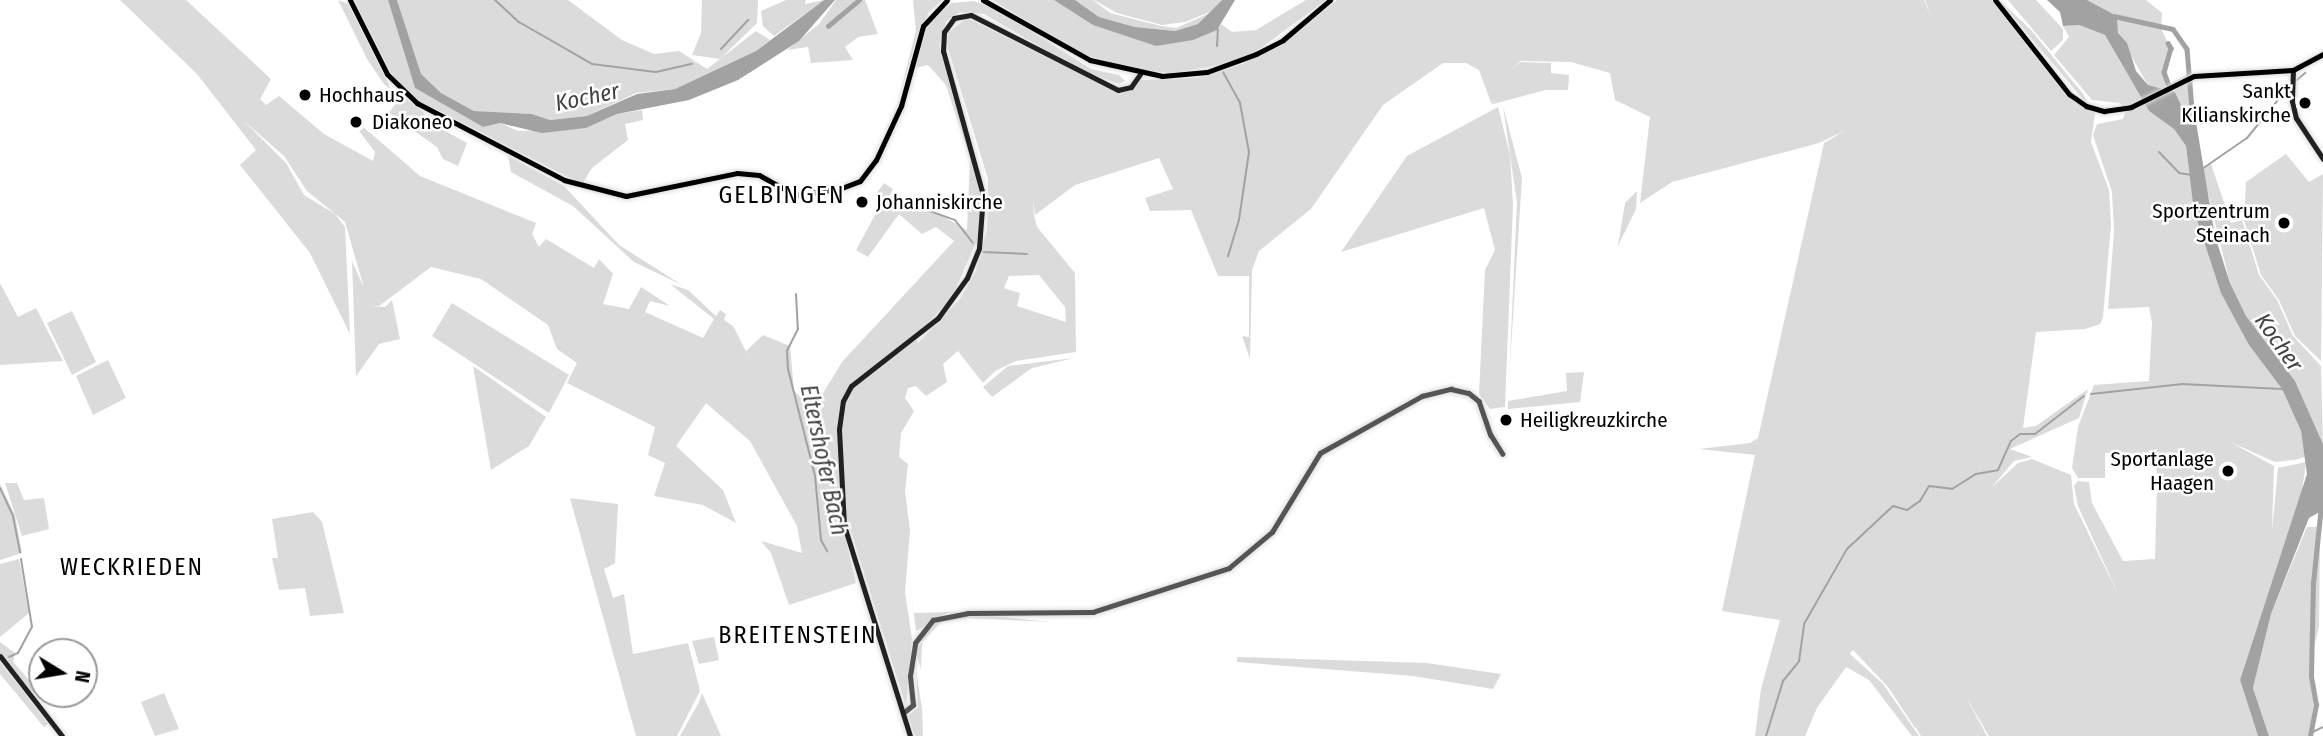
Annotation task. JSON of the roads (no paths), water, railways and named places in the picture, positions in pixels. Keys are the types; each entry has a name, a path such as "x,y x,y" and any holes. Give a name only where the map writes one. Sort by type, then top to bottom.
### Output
{"main road":[{"path":"350,0 387,74 404,93 544,171 602,192 638,196 737,173 768,181 799,195 848,187 863,178 901,106 923,26 947,0"},
{"path":"983,0 1068,50 1140,74 1190,74 1235,63 1283,40 1330,0"},
{"path":"1995,0 2069,94 2092,108 2123,109 2194,76 2293,70 2323,54"},
{"path":"911,736 844,525 839,429 843,401 852,386 938,318 967,278 979,248 984,195 943,51 944,32 954,18 971,15 1118,90 1131,87 1140,74"},
{"path":"2293,70 2292,101 2297,118 2323,159"},
{"path":"0,656 62,736"}],"street":[{"path":"902,713 913,705 910,676 915,643 933,620 968,613 1093,612 1229,568 1244,560 1272,532 1320,453 1339,438 1422,396 1451,389 1469,393 1479,401 1491,435 1503,454"}],"waterway":[{"name":"Kocher","path":"495,0 519,22 592,64 656,72 692,64"},
{"path":"828,26 859,0"},
{"path":"2114,16 2173,29 2187,49 2193,120"},
{"path":"721,49 748,20"},
{"path":"1217,46 1218,29"},
{"path":"2168,43 2171,48 2164,72 2171,91"},
{"path":"1223,72 1240,103 1249,152 1239,220 1228,256"},
{"path":"2297,80 2305,73"},
{"path":"2202,169 2247,138 2287,89"},
{"path":"2159,152 2179,173 2192,175"},
{"path":"910,204 955,220 973,243"},
{"path":"983,252 1027,254"},
{"name":"Eltershofer Bach","path":"796,294 798,329 787,351 788,369 815,476 821,540 827,551"},
{"path":"2091,394 2182,384 2282,389"},
{"path":"1766,736 1783,681 1799,661 1804,624 1847,549 1893,506 1907,510 1920,501 1929,486 1952,489 1976,474 1998,470 2011,441 2020,434 2035,434 2084,396"},
{"path":"0,488 13,516 20,552"},
{"path":"2310,736 2316,705 2311,676 2313,583 2321,505"},
{"path":"9,657 18,653 32,627 21,559"},
{"path":"2311,733 2323,727"}],"place":[{"name":"Hochhaus","path":"305,95"},
{"name":"Sankt Kilianskirche","path":"2305,103"},
{"name":"Diakoneo","path":"356,122"},
{"name":"Johanniskirche","path":"862,202"},
{"name":"Sportzentrum Steinach","path":"2284,223"},
{"name":"Heiligkreuzkirche","path":"1506,420"},
{"name":"Sportanlage Haagen","path":"2228,471"}],"district":[{"name":"GELBINGEN","path":"782,196"},
{"name":"WECKRIEDEN","path":"132,568"},
{"name":"BREITENSTEIN","path":"798,636"}]}
